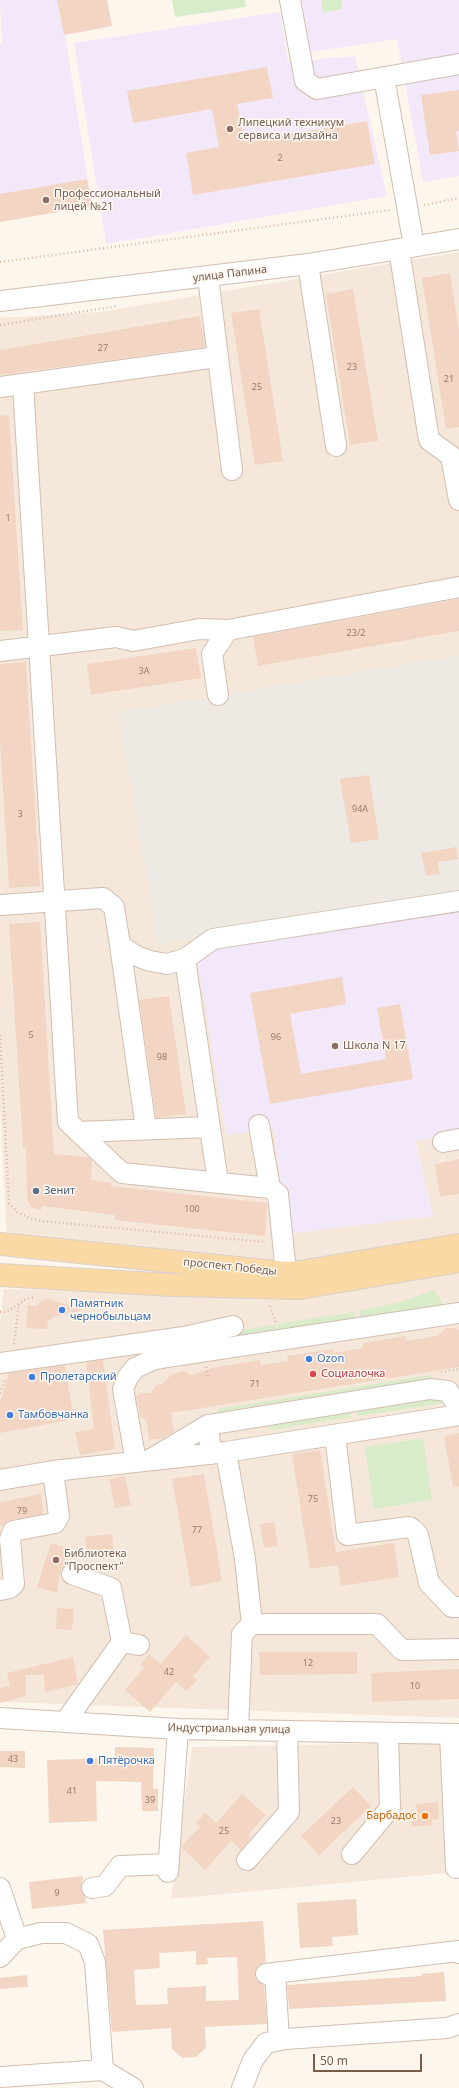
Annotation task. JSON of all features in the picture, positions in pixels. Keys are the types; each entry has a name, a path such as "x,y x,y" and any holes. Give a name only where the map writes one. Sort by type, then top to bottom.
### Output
{"main road":[{"name":"проспект Победы","path":"0,1244 286,1273 300,1272 459,1245"},
{"name":"проспект Победы","path":"0,1275 172,1285 300,1288 459,1261"}],"street":[{"path":"290,0 305,81 317,89 459,64"},
{"path":"384,77 407,208 407,248 429,440 451,456 459,500"},
{"name":"улица Папина","path":"0,301 308,264 459,239"},
{"path":"308,264 336,446"},
{"path":"208,277 232,470"},
{"path":"0,387 217,357"},
{"path":"23,384 68,1122 122,1173 270,1188 278,1194 286,1273"},
{"path":"0,651 116,636 132,641 199,629 228,630 459,587"},
{"path":"218,696 212,654 228,630"},
{"path":"0,905 103,898 114,907 146,1129"},
{"path":"120,946 134,955 150,961 167,964 184,959 213,939 459,901"},
{"path":"184,959 218,1182"},
{"path":"259,1126 270,1188"},
{"path":"78,1132 210,1127"},
{"path":"0,1363 194,1344 459,1313"},
{"path":"142,1462 123,1389 128,1377 135,1368 233,1326"},
{"path":"142,1462 208,1425 430,1389 448,1391 459,1408"},
{"path":"0,1480 53,1471 219,1453 459,1415"},
{"path":"208,1425 219,1453 245,1559 252,1624"},
{"path":"335,1435 347,1535 409,1527 414,1530 418,1535 429,1583 452,1607 459,1607"},
{"path":"0,1590 10,1588 14,1584 10,1539 13,1531 55,1523 59,1516 53,1471"},
{"path":"65,1722 130,1643 111,1588 72,1574"},
{"path":"238,1730 242,1634 252,1624 378,1624 402,1650 459,1649"},
{"name":"Индустриальная улица","path":"0,1718 178,1729 455,1734"},
{"path":"92,1888 105,1886 120,1866 168,1868 178,1729"},
{"path":"247,1860 289,1812 287,1731"},
{"path":"352,1854 390,1808 388,1733"},
{"path":"455,1734 456,1868"},
{"path":"0,1888 17,1939"},
{"path":"0,1956 17,1939 41,1933 66,1933 88,1944 95,1962 103,2070"},
{"path":"279,2040 271,1974 458,1951 459,1953"},
{"path":"242,2088 253,2060 266,2043 279,2040 447,2028 459,2024"},
{"path":"0,2077 103,2070 133,2088"}],"path":[{"path":"0,262 407,208 459,198"},
{"path":"0,1035 10,1204 17,1212 29,1218 40,1221 266,1242"},
{"path":"0,1312 7,1312 33,1296"},
{"path":"437,1372 459,1369"}],"shaded area":[{"path":"0,0 107,0 112,26 65,35 92,206 0,222 0,45 2,43"},
{"path":"294,0 459,0 459,176 423,182 397,39 303,53"},
{"name":"Липецкий техникум сервиса и дизайна","path":"280,12 288,62 355,56 387,196 106,244 74,43"},
{"path":"459,252 459,910 226,1135 274,1128 287,1234 433,1216 415,1140 459,1132 459,1239 285,1268 7,1242 0,1102 0,318 98,312"},
{"path":"459,655 459,894 158,944 118,712"},
{"name":"Школа N 17","path":"459,910 459,1132 415,1141 433,1216 287,1234 274,1128 226,1135 198,964 216,944"},
{"path":"459,1268 459,1718 0,1702 0,1323 4,1289 287,1295"},
{"path":"459,1742 459,1872 171,1899 192,1747"}],"green space":[{"path":"172,0 245,0 246,7 175,17"},
{"path":"321,0 341,0 342,9 323,13"},
{"path":"434,1290 447,1309 361,1326 359,1311 401,1302"},
{"path":"354,1312 356,1327 280,1339 277,1324"},
{"path":"275,1325 278,1339 195,1352 235,1331"},
{"path":"431,1375 431,1378 218,1412 218,1409"},
{"path":"436,1391 444,1403 358,1416 357,1410"},
{"path":"350,1411 351,1417 270,1430 270,1423"},
{"path":"423,1438 432,1500 374,1509 365,1447"}],"building":[{"path":"57,0 107,0 112,26 64,35"},
{"path":"267,67 273,98 237,104 245,142 367,121 375,164 193,195 186,153 219,147 212,109 133,123 127,91"},
{"path":"459,90 459,131 456,131 459,151 430,155 421,95"},
{"name":"Профессиональный лицей №21","path":"87,179 92,206 0,222 0,194"},
{"path":"450,273 459,331 459,427 446,429 422,278"},
{"path":"353,289 378,441 350,445 326,294"},
{"path":"259,309 283,461 255,465 231,313"},
{"path":"200,316 205,347 0,375 0,350"},
{"path":"9,415 23,630 0,631 0,416"},
{"path":"459,599 459,631 258,666 253,637"},
{"path":"196,648 201,678 91,695 87,664"},
{"path":"26,662 40,886 9,888 0,741 0,664"},
{"path":"369,775 379,839 351,843 340,779"},
{"path":"456,847 458,859 438,862 440,874 426,876 421,853"},
{"path":"40,922 54,1154 89,1157 92,1161 91,1180 111,1183 111,1186 267,1203 265,1236 115,1220 115,1215 42,1206 41,1210 31,1207 27,1198 26,1148 23,1148 9,924"},
{"path":"342,977 346,1004 290,1014 301,1074 386,1059 377,1008 400,1004 413,1079 270,1104 250,993"},
{"path":"169,996 186,1114 156,1118 139,1000"},
{"path":"459,1159 459,1194 440,1197 435,1164"},
{"path":"49,1298 85,1310 56,1316 48,1321 47,1329 26,1328 28,1305 36,1306 43,1300"},
{"path":"446,1328 455,1328 459,1330 459,1367 171,1413 174,1432 164,1438 149,1440 146,1420 140,1416 136,1397 140,1393 150,1393 156,1385 162,1384 172,1374 185,1371 191,1375 216,1367 260,1360 261,1365 288,1361 287,1356 333,1349 333,1353 363,1348 363,1343 406,1336 406,1341 437,1336"},
{"path":"103,1360 115,1449 80,1455 75,1432 94,1429 86,1362"},
{"path":"65,1365 74,1419 0,1433 0,1403 9,1373"},
{"path":"459,1433 459,1486 453,1487 444,1436"},
{"path":"320,1450 336,1552 394,1543 399,1577 341,1586 338,1565 310,1569 292,1454"},
{"path":"204,1474 222,1581 191,1587 172,1479"},
{"path":"125,1476 131,1505 115,1508 109,1479"},
{"path":"41,1494 43,1514 11,1520 0,1527 0,1502"},
{"path":"274,1522 278,1546 264,1548 260,1524"},
{"path":"112,1534 114,1558 103,1559 103,1555 87,1557 85,1537"},
{"name":"Библиотека \"Проспект\"","path":"51,1543 71,1549 61,1570 57,1593 37,1587"},
{"path":"57,1608 74,1609 72,1630 56,1629"},
{"path":"186,1635 210,1657 193,1676 197,1680 186,1691 176,1682 150,1712 125,1690 144,1668 140,1665 149,1654 160,1664"},
{"path":"259,1652 357,1652 357,1674 260,1675"},
{"path":"73,1657 78,1684 45,1692 44,1675 26,1675 26,1696 0,1703 0,1688 10,1686 7,1673"},
{"path":"459,1669 459,1699 372,1702 371,1673"},
{"path":"115,1747 154,1748 153,1789 158,1789 158,1811 142,1811 141,1782 96,1781 97,1821 49,1823 47,1760 115,1758"},
{"path":"0,1751 25,1751 25,1768 0,1767"},
{"path":"353,1787 371,1806 319,1855 301,1836"},
{"path":"242,1794 266,1815 248,1835 251,1837 241,1850 231,1841 205,1870 181,1847 200,1827 196,1823 205,1813 216,1823"},
{"name":"Барбадос","path":"438,1802 439,1819 432,1820 432,1825 412,1827 411,1813 417,1813 416,1804"},
{"path":"83,1876 81,1889 86,1903 32,1909 29,1882"},
{"path":"356,1899 358,1935 332,1937 333,1946 300,1948 297,1903"},
{"path":"263,1921 266,1962 259,1965 255,1975 257,1981 264,1985 267,2024 205,2027 206,2048 196,2057 182,2058 172,2049 171,2028 112,2032 103,1930","holes":["196,1951 196,1965 208,1964 207,1958 237,1957 239,2000 206,2001 206,1986 167,1988 168,2004 136,2005 134,1970 160,1968 159,1953"]},
{"path":"444,1972 446,2001 289,2009 287,1985 422,1976 422,1974"},
{"path":"27,1975 28,1987 0,1989 0,1978"}],"place":[{"name":"Липецкий техникум сервиса и дизайна","path":"230,129"},
{"name":"Профессиональный лицей №21","path":"46,200"},
{"name":"Школа N 17","path":"335,1046"},
{"name":"Зенит","path":"36,1191"},
{"name":"Памятник чернобыльцам","path":"62,1310"},
{"name":"Ozon","path":"309,1359"},
{"name":"Социалочка","path":"313,1374"},
{"name":"Пролетарский","path":"32,1377"},
{"name":"Тамбовчанка","path":"10,1415"},
{"name":"Библиотека \"Проспект\"","path":"56,1560"},
{"name":"Пятёрочка","path":"90,1761"},
{"name":"Барбадос","path":"425,1816"}]}
